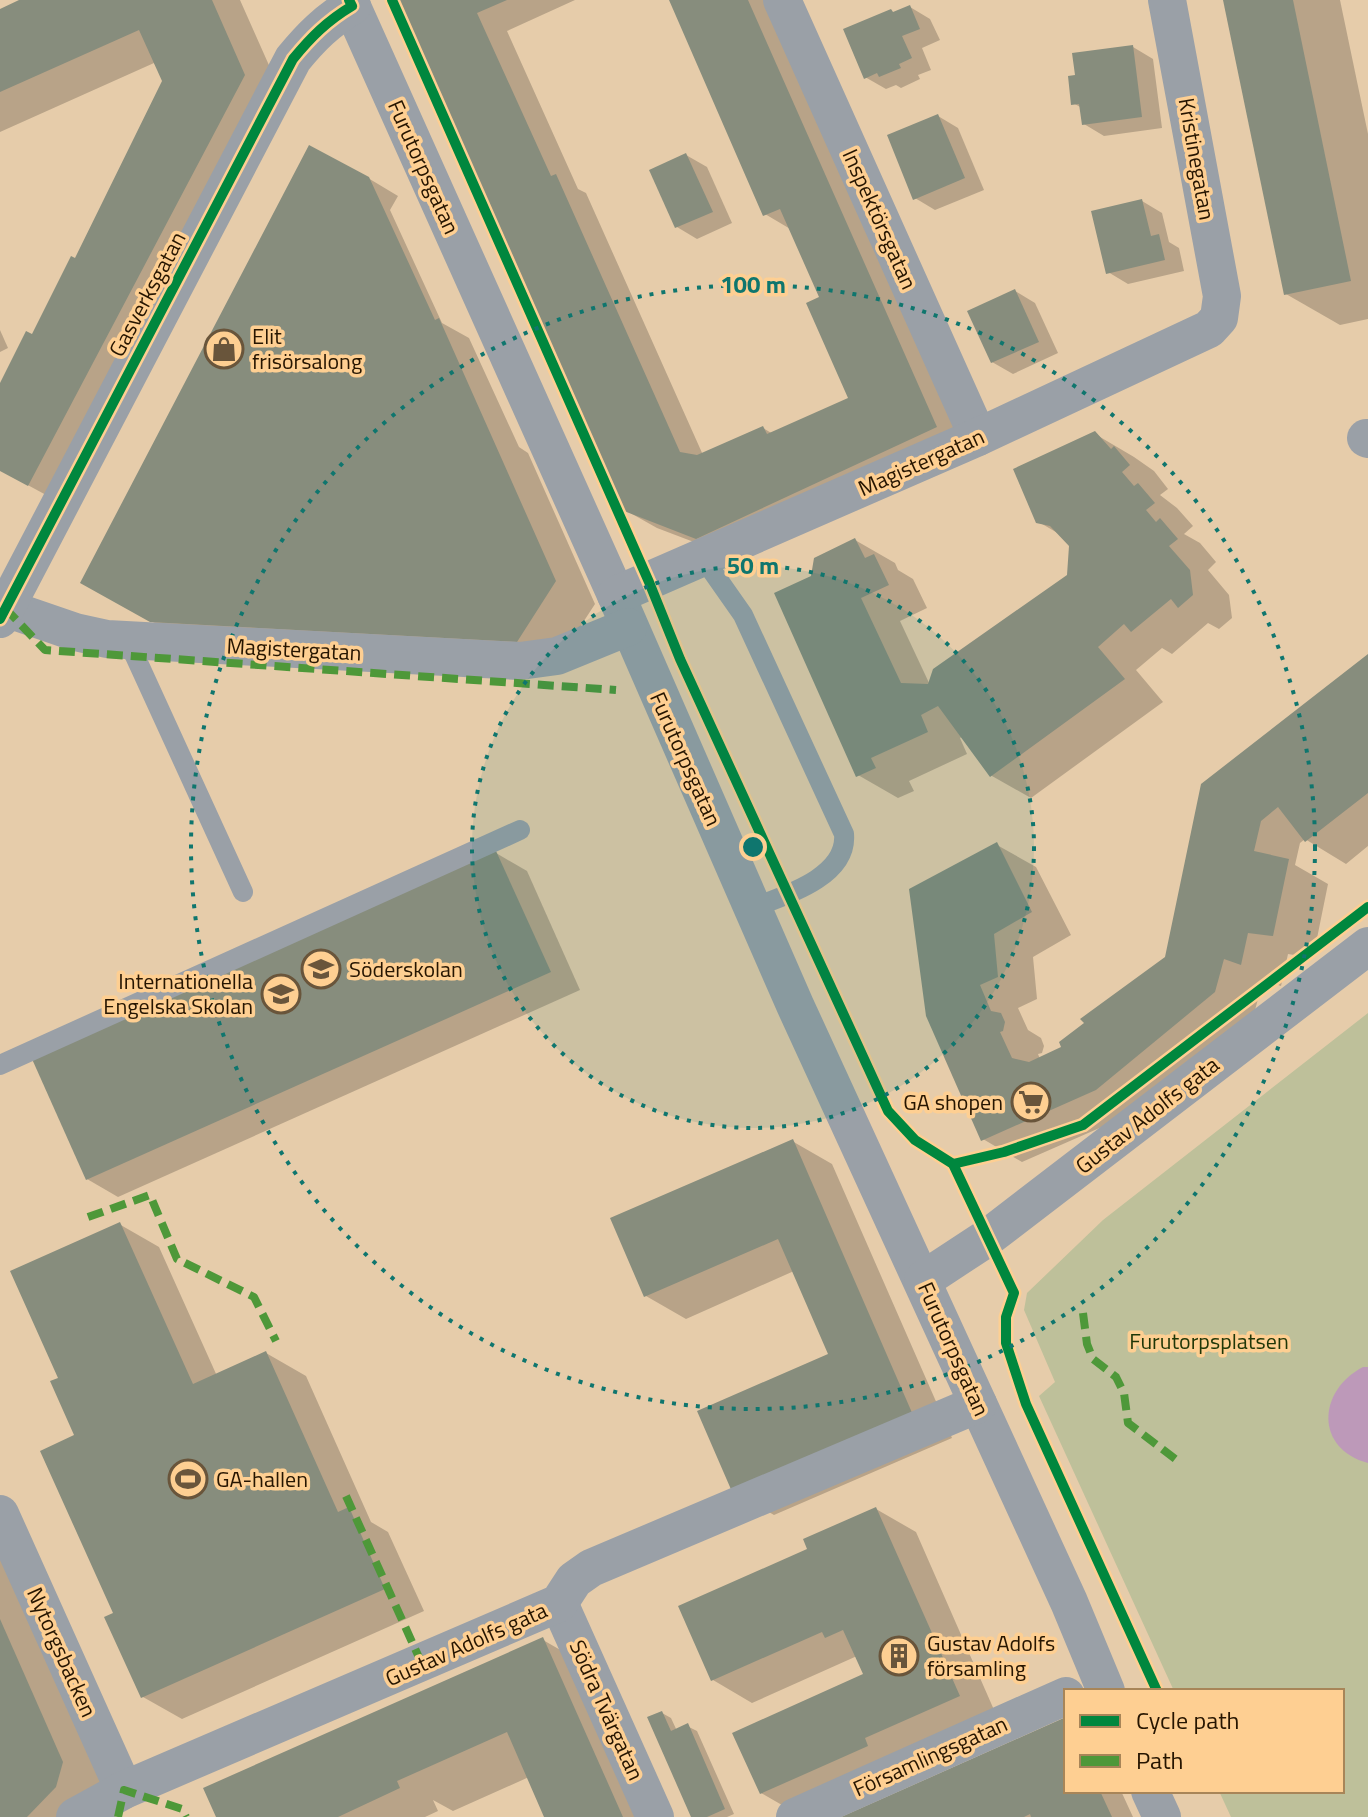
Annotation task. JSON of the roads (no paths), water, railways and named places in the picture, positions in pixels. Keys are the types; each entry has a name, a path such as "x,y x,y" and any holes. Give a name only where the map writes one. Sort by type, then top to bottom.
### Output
{"street":[{"name":"Inspektörsgatan","path":"782,0 978,437"},
{"name":"Kristinegatan","path":"1167,0 1222,296 1219,318"},
{"name":"Gasverksgatan","path":"2,608 293,59 309,39 351,3"},
{"name":"Furutorpsgatan","path":"351,3 752,908 1069,1602 1095,1687"},
{"name":"Magistergatan","path":"2,608 92,636 125,640 520,661 557,656 703,558 978,437 1209,329 1219,318"},
{"name":"Gustav Adolfs gata","path":"923,1280 987,1238 1368,946"},
{"name":"Gustav Adolfs gata","path":"75,1817 124,1790 559,1603 574,1580 591,1568 978,1404"},
{"name":"Nytorgsbacken","path":"0,1514 124,1790"},
{"name":"Södra Tvärgatan","path":"559,1603 655,1817"},
{"name":"Församlingsgatan","path":"795,1817 1064,1697"},
{"path":"1151,1793 1162,1817"}],"lane":[{"path":"703,558 743,615 844,834 841,857 831,869 788,894 752,908"},
{"path":"125,640 243,892"},
{"path":"0,1065 520,830"}],"place":[{"name":"Elit frisörsalong","path":"224,349"},
{"name":"Söderskolan","path":"321,969"},
{"name":"Internationella Engelska Skolan","path":"281,994"},
{"name":"GA shopen","path":"1031,1102"},
{"name":"GA-hallen","path":"188,1479"},
{"name":"Gustav Adolfs församling","path":"899,1656"}],"park label":[{"name":"Furutorpsplatsen","path":"1209,1341"}]}
